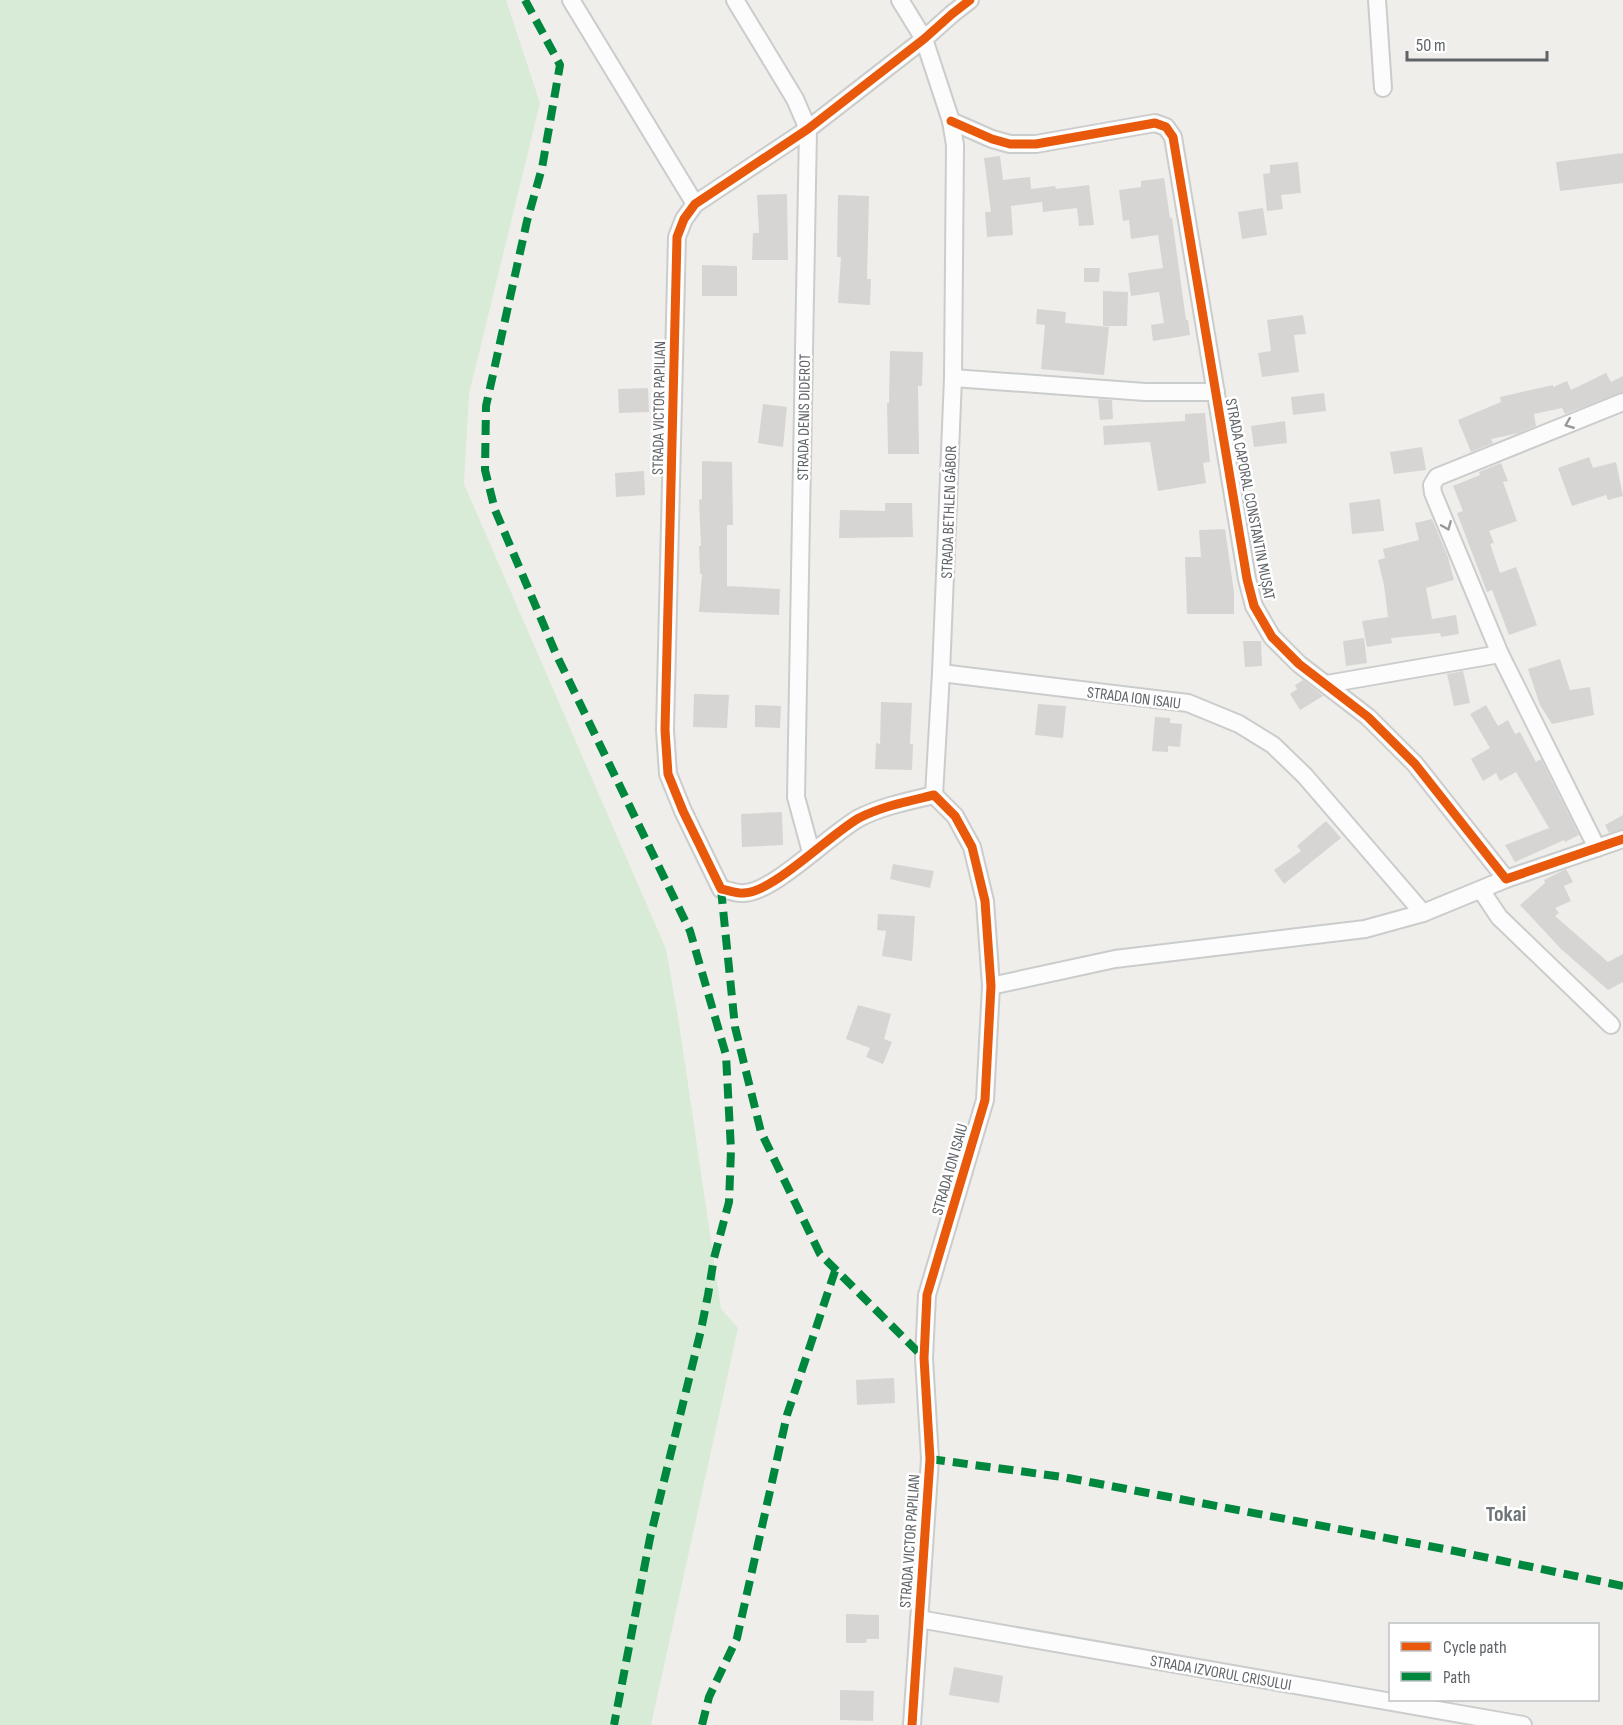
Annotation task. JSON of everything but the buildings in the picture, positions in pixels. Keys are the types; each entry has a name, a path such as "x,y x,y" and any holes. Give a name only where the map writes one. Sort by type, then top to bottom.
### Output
{"street":[{"path":"571,0 695,204"},
{"name":"STRADA DENIS DIDEROT","path":"735,0 795,99 808,129 796,797 811,852"},
{"name":"STRADA BETHLEN GÁBOR","path":"900,0 924,39 951,121 955,145 953,378 934,795"},
{"name":"STRADA VICTOR PAPILIAN","path":"811,852 776,880 760,889 743,894 721,889 683,811 668,774 665,730 677,237 684,219 695,204 808,129 924,39 970,0"},
{"path":"1377,0 1383,88"},
{"name":"STRADA CAPORAL CONSTANTIN MUȘAT","path":"951,121 992,139 1010,144 1036,144 1155,123 1166,127 1173,137 1247,579 1254,606 1272,637 1299,664 1368,717 1415,764 1506,879"},
{"name":"STRADA CAPORAL CONSTANTIN MUȘAT","path":"953,378 1145,392 1216,392"},
{"path":"1598,848 1500,654 1433,493 1432,485 1437,477 1623,402"},
{"path":"1327,684 1500,654"},
{"name":"STRADA ION ISAIU","path":"941,673 1188,703 1239,724 1272,745 1305,776 1423,913"},
{"path":"811,852 859,819 892,805 934,795"},
{"name":"STRADA ION ISAIU","path":"924,1358 927,1295 985,1100 991,986 985,901 972,847 955,816 934,795"},
{"path":"991,986 1115,959 1365,929 1423,913 1506,879 1623,839"},
{"path":"1481,890 1499,917 1611,1025"},
{"name":"STRADA VICTOR PAPILIAN","path":"912,1725 930,1459 924,1358"},
{"name":"STRADA IZVORUL CRISULUI","path":"919,1619 1522,1725"}],"green space":[{"path":"0,0 506,0 540,103 469,394 464,484 666,949 721,1309 738,1328 651,1725 0,1725"}],"marked path":[{"path":"525,0 560,65 542,168 527,221 486,406 485,470 495,510 556,654 690,931 726,1055 731,1150 729,1202 714,1258 701,1330 650,1538 614,1725"},
{"path":"721,889 735,1027 761,1132 820,1254 924,1358"},
{"path":"702,1725 709,1697 737,1638 787,1415 835,1271"},
{"path":"930,1459 1063,1477 1455,1551 1623,1586"}],"cycle path":[{"path":"912,1725 930,1459 924,1358 927,1295 985,1100 991,986 985,901 972,847 955,816 934,795 887,807 859,818 786,873 756,890 744,893 721,889 683,811 668,774 665,730 677,237 684,219 695,204 808,129 924,39 970,0"},
{"path":"951,121 992,139 1010,144 1036,144 1155,123 1166,127 1173,137 1247,579 1254,606 1272,637 1299,664 1368,717 1415,764 1506,879 1623,839"}],"district":[{"name":"Tokai","path":"1506,1513"}]}
